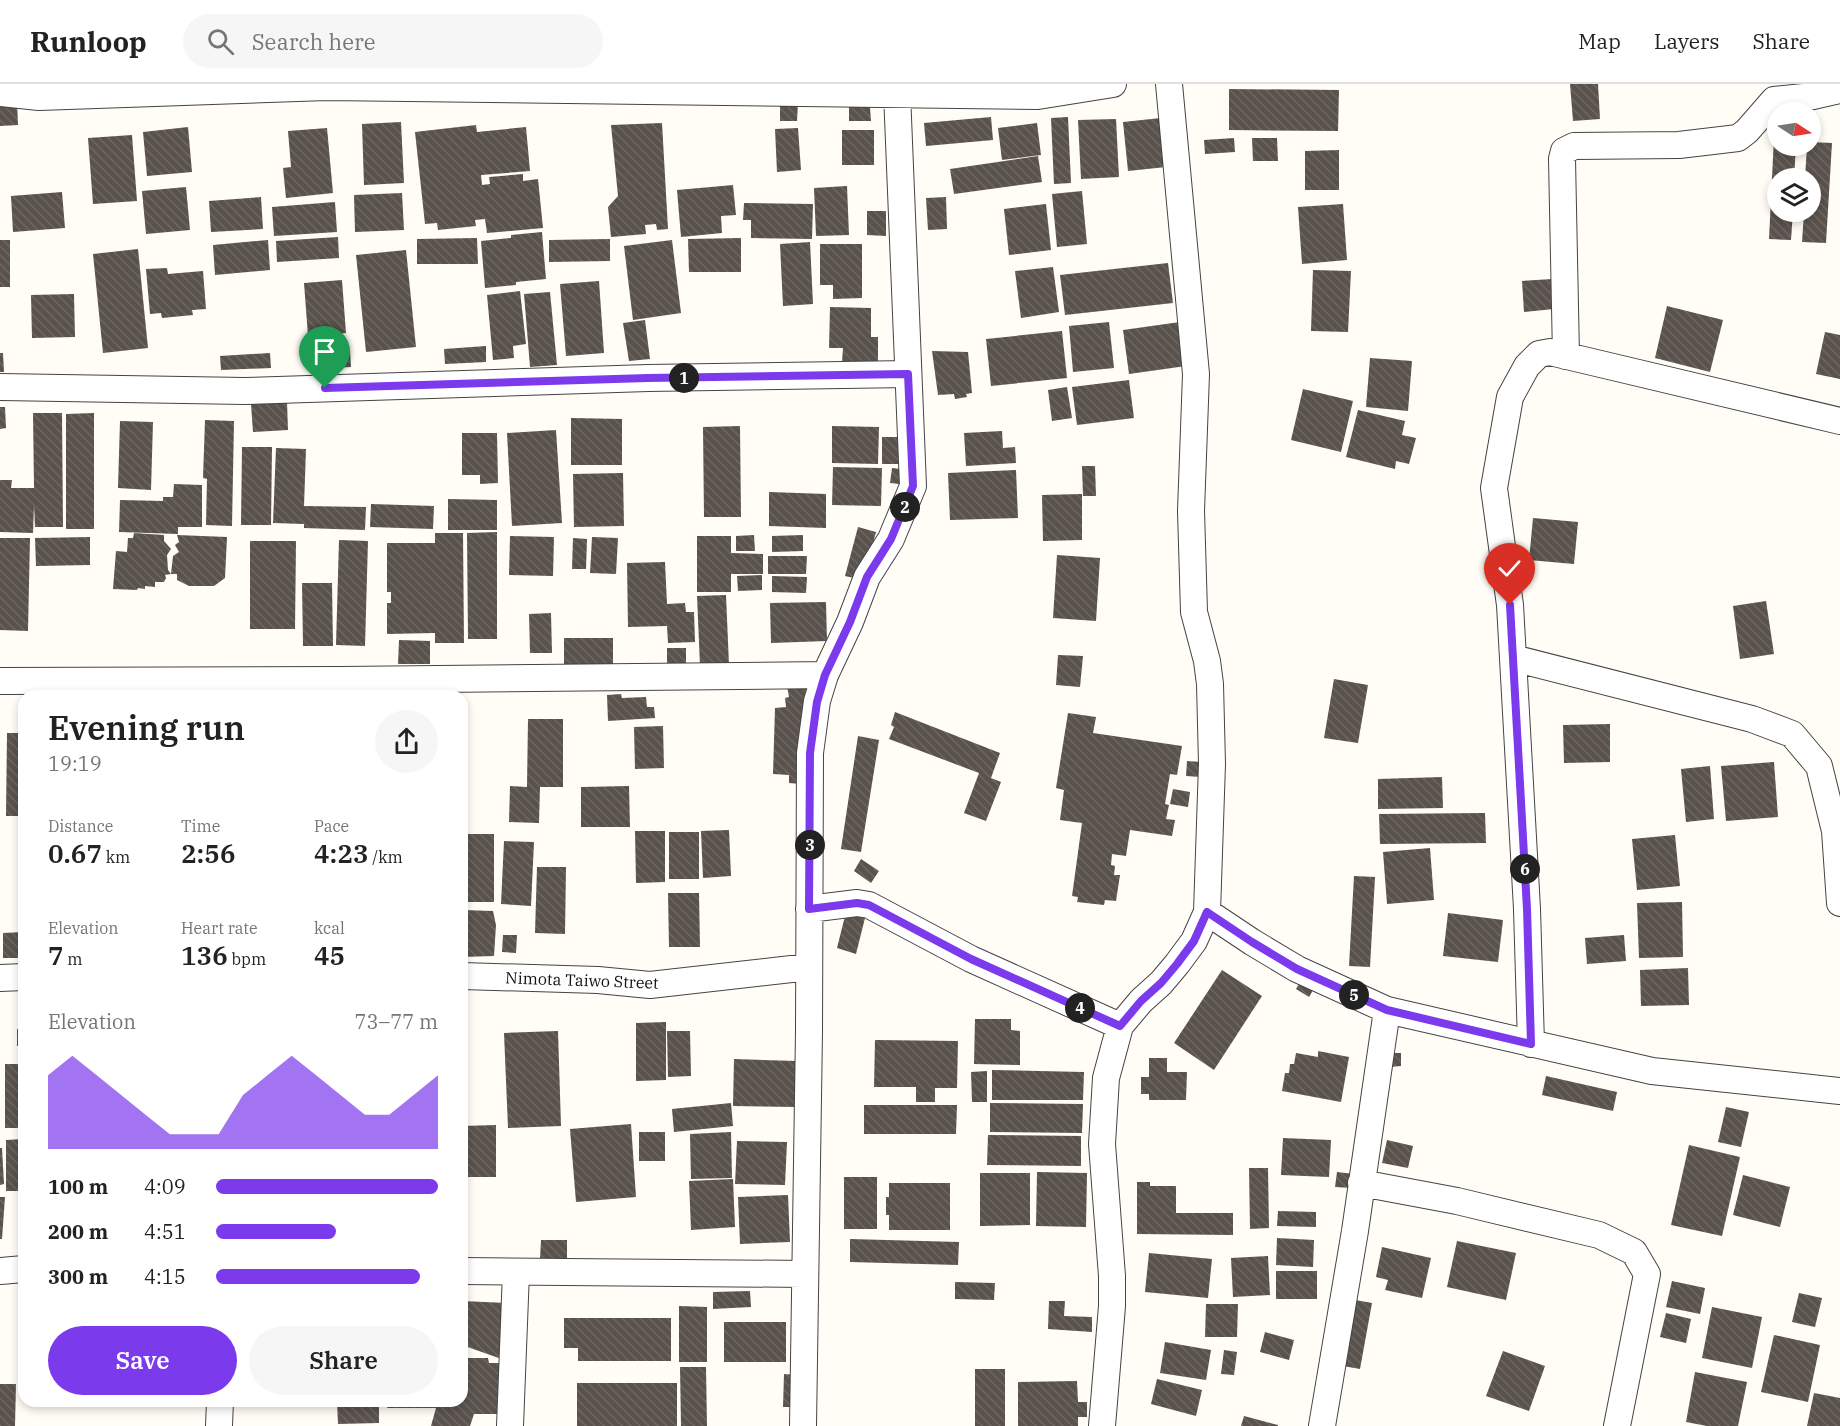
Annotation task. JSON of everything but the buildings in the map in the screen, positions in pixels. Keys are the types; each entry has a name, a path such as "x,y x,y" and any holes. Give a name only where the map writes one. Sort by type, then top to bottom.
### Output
{"street":[{"path":"0,93 39,97 327,86 1038,96 1113,84"},
{"path":"1102,1426 1112,1306 1112,1275 1102,1143 1106,1078 1120,1026 1141,1001 1161,983 1188,949 1207,912 1212,764 1210,684 1207,661 1194,612 1191,511 1196,374 1169,84"},
{"path":"1566,356 1562,159 1564,151 1574,146 1679,145 1738,138 1747,131 1773,92 1813,96 1840,90"},
{"path":"803,1426 810,753 817,702 825,675 850,622 867,577 891,539 913,486 897,93"},
{"path":"1531,1044 1527,909 1510,605 1494,488 1510,397 1527,366 1539,354 1550,352 1840,421"},
{"path":"0,387 245,391 637,378 908,374"},
{"path":"1513,658 1752,719 1792,734 1819,766 1835,831 1840,903"},
{"path":"0,681 825,675"},
{"path":"809,909 857,903 869,905 971,959 1120,1026"},
{"path":"1207,912 1297,969 1387,1010 1652,1071 1840,1091"},
{"name":"Nimota Taiwo Street","path":"468,976 598,980 650,985 809,967"},
{"path":"0,978 18,977"},
{"path":"1322,1426 1387,1010"},
{"path":"1361,1183 1456,1201 1599,1235 1634,1252 1647,1274 1617,1426"},
{"path":"0,1271 18,1270"},
{"path":"468,1271 805,1274"},
{"path":"510,1426 516,1272"},
{"path":"219,1426 220,1407"}],"route":[{"path":"325,388 648,378 908,374 913,486 891,539 867,577 850,622 825,675 817,702 810,753 809,909 857,903 869,905 971,959 1120,1026 1177,964 1194,941 1207,912 1297,969 1387,1010 1531,1044 1527,909 1510,605"}]}
